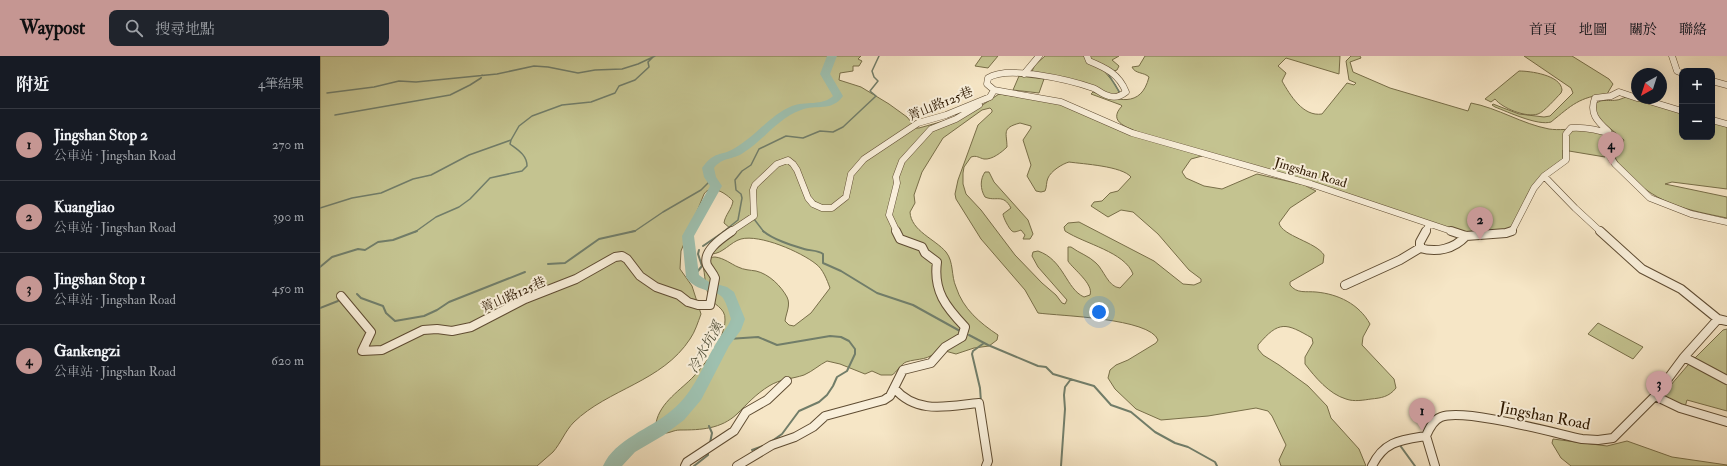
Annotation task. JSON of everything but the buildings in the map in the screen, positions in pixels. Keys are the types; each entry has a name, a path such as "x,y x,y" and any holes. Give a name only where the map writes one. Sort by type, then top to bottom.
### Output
{"street":[{"path":"1024,74 1039,56"},
{"path":"994,90 987,84 988,78 1002,72 1067,80 1094,88 1109,96 1121,96 1126,92 1123,84 1115,73 1105,66 1090,61 1087,56"},
{"path":"1672,56 1677,71 1679,72"},
{"path":"1715,82 1727,86"},
{"name":"菁山路125巷","path":"341,296 371,332 362,351 366,352 382,350 423,330 456,331 471,327 525,299 559,287 615,257 622,256 627,259 640,276 656,287 679,295 688,302 698,305 710,305 715,277 709,269 706,261 708,253 729,233 754,216 753,190 755,185 777,164 788,160 793,162 804,193 810,201 818,207 825,209 829,208 840,203 848,193 852,173 860,161 878,152 881,147 918,123 946,115 990,97 994,90"},
{"name":"Jingshan Road","path":"994,90 1061,102 1132,133 1311,184 1429,225 1466,236 1506,233 1512,231 1527,201 1544,176 1566,160 1566,134 1571,128 1584,126 1613,135"},
{"path":"1631,96 1619,92 1611,96 1594,98 1591,104 1594,118 1613,135 1617,145 1611,158 1625,175 1650,198 1691,214 1727,222"},
{"path":"737,466 772,445 795,437 813,426 825,416 884,400 890,396 903,370 931,363 945,348 962,337 964,327 949,310 938,292 935,272 937,262 925,253 922,247 900,239 889,215 897,183 896,177 902,161 931,129 971,111 989,100 990,97"},
{"path":"1658,104 1679,110"},
{"path":"1715,121 1727,124"},
{"path":"1544,176 1575,208 1642,269 1681,289 1724,319"},
{"path":"1420,248 1420,242 1429,225"},
{"path":"1345,285 1400,260 1420,248 1427,250 1447,248 1457,245 1466,236"},
{"name":"Jingshan Road","path":"1426,436 1432,424 1440,417 1449,414 1469,415 1582,439 1598,440 1613,438 1655,396 1684,357 1724,319"},
{"path":"1684,357 1727,380"},
{"path":"685,466 693,458 734,431 746,412 768,400 787,382"},
{"path":"894,388 912,404 929,406 979,403 988,461 986,466"},
{"path":"1655,396 1680,408 1727,422"},
{"path":"1372,466 1380,452 1388,445 1398,440 1426,436 1435,466"}],"shaded area":[{"path":"320,56 861,56 858,59 862,61 859,66 853,66 853,71 840,73 839,80 861,87 889,104 907,117 916,128 969,114 999,94 1059,103 1202,156 1191,159 1182,172 1186,178 1204,186 1222,189 1257,174 1304,185 1316,191 1290,208 1279,223 1281,228 1286,232 1314,246 1324,255 1323,263 1290,282 1290,285 1299,291 1332,295 1347,301 1360,311 1370,324 1363,337 1362,345 1394,379 1396,388 1391,393 1378,398 1356,401 1340,397 1328,389 1305,364 1305,357 1313,343 1312,338 1296,329 1283,326 1277,328 1265,337 1258,345 1258,349 1263,355 1308,386 1327,406 1331,418 1359,449 1366,466 1281,466 1279,460 1286,445 1268,411 1256,408 1208,416 1161,420 1136,409 1115,389 1108,378 1110,370 1116,365 1128,360 1156,343 1158,340 1151,333 1139,327 1122,323 1103,319 1038,313 1025,290 981,239 956,199 955,194 958,180 978,125 992,112 990,108 982,110 943,138 922,172 914,195 915,203 910,212 911,219 919,230 941,247 949,256 956,287 968,309 985,326 998,335 997,340 989,346 974,348 956,354 938,349 931,356 904,363 892,375 881,375 872,371 865,374 840,364 827,361 804,375 782,380 764,389 737,414 724,423 710,428 678,430 662,433 656,423 662,409 704,364 722,335 725,316 721,309 709,296 703,265 708,260 715,257 740,268 761,273 774,281 787,297 788,306 785,321 789,325 794,326 811,313 830,288 823,272 809,259 791,249 759,239 741,239 719,252 711,254 731,229 724,223 733,201 727,195 711,189 704,194 681,251 680,269 692,286 701,314 692,336 678,354 665,365 603,401 574,422 553,452 537,466 320,466","holes":["1020,123 1031,126 1023,140 1031,165 1027,176 1036,191 1045,191 1049,175 1060,166 1069,162 1102,166 1126,173 1131,177 1118,191 1110,193 1102,201 1094,202 1091,206 1108,217 1121,210 1133,212 1158,234 1189,270 1201,279 1201,282 1194,285 1183,284 1154,261 1079,222 1068,223 1064,227 1065,231 1113,254 1129,266 1133,274 1120,288 1116,287 1112,285 1099,266 1087,256 1071,247 1068,247 1068,261 1089,286 1090,295 1084,297 1073,288 1054,261 1047,255 1038,251 1033,252 1032,256 1038,267 1067,300 1065,304 1062,303 1056,295 1015,255 981,210 966,194 963,184 964,167 971,157 976,156 984,159 993,157 1007,147 1006,132 1010,127"]},
{"path":"982,56 998,56 988,68 975,66"},
{"path":"1045,56 1119,56 1112,60 1119,66 1117,70 1111,72 1104,69 1104,71 1115,84 1119,92 1116,95 1112,95 1032,71 1035,65"},
{"path":"1145,56 1340,56 1339,74 1286,58 1278,66 1286,73 1282,81 1298,104 1309,112 1322,114 1347,83 1354,85 1356,83 1349,80 1346,61 1351,56 1360,56 1361,58 1350,62 1353,72 1390,88 1468,111 1471,103 1481,105 1539,127 1557,130 1590,129 1605,134 1610,140 1609,145 1603,153 1605,157 1563,150 1563,159 1542,174 1510,229 1471,234 1440,226 1143,134 1126,127 1118,121 1117,117 1122,106 1121,105 1091,94 1093,92 1111,98 1127,100 1140,94 1149,77 1135,71 1132,67 1139,66"},
{"path":"1524,56 1572,56 1609,79 1613,84 1607,94 1589,97 1576,103 1551,122 1545,123 1523,118 1492,105 1493,104 1519,114 1544,117 1550,116 1573,93 1571,88"},
{"path":"1519,71 1537,73 1551,77 1560,85 1562,90 1561,93 1543,111 1533,115 1527,115 1509,109 1495,99 1491,102 1485,99"},
{"path":"1019,76 1044,79 1039,93 1013,90"},
{"path":"1626,97 1631,98 1631,104 1650,104 1679,112 1679,140 1715,140 1715,123 1727,126 1727,189 1672,182 1665,184 1727,197 1727,218 1687,209 1663,200 1641,186 1621,167 1615,157 1624,140 1600,120 1593,112 1594,107 1599,102 1618,100"},
{"path":"985,172 989,172 994,182 1028,220 1033,234 1030,239 1023,239 1025,235 1021,230 1014,232 1009,228 1003,214 1011,208 1008,203 1002,199 985,197 981,184"},
{"path":"1598,323 1643,347 1633,359 1588,334"},
{"path":"1727,329 1727,411 1687,400 1685,407 1664,396 1664,393 1688,365 1723,330"},
{"path":"1553,439 1607,446 1627,441 1672,457 1727,466 1571,466 1561,458 1552,443"}],"waterway":[{"path":"482,75 497,74 534,66 548,67 578,73 595,70 622,69 638,64 655,56"},
{"name":"冷水坑溪","path":"611,466 629,447 658,430 678,415 696,396 724,343 734,330 738,319 729,295 722,290 705,286 693,277 688,236 716,186 710,177 708,168 718,157 737,152 746,146 788,112 801,106 830,103 834,100 838,96 825,74 832,56"},
{"path":"723,232 738,220 742,198 741,194 736,190 735,180 742,171 751,165 759,149 786,136 803,138 820,131 833,132 843,127 876,96 870,91 878,81 874,77 872,71 879,56"},
{"path":"511,140 519,126 532,116 562,105 591,102 615,93 619,86 635,80 649,67 648,62 653,57"},
{"path":"1107,72 1120,93"},
{"path":"327,93 374,87 399,81 416,82 482,75"},
{"path":"335,115 450,95 470,85 481,78 482,75"},
{"path":"320,208 352,198 381,193 413,179 431,175 469,155 511,140"},
{"path":"416,231 436,217 459,207 470,199 490,178 522,171 527,166 527,162 522,153 510,144 511,140"},
{"path":"635,231 663,212 701,190 710,181 710,177"},
{"path":"754,219 763,231"},
{"path":"320,267 332,257 358,249 365,250 378,242 393,240 416,231"},
{"path":"548,264 565,263 599,239 635,231"},
{"path":"630,232 635,231"},
{"path":"703,246 725,231"},
{"path":"763,231 783,242 823,254 823,263 841,271 877,293 913,305 960,331"},
{"path":"693,277 702,266 698,254 699,250"},
{"path":"357,294 361,298 383,306 386,313 395,321 424,316 449,302 525,272"},
{"path":"320,308 338,301"},
{"path":"969,335 988,345 1038,366 1046,367 1053,374 1071,379"},
{"path":"728,339 758,337 777,345 830,336 841,337 849,341 855,349 855,354 847,371 837,377 827,395 819,402 799,411 782,434 772,441"},
{"path":"981,402 980,388 972,354 973,351 984,343"},
{"path":"1061,466 1065,409 1064,395 1065,387 1071,379"},
{"path":"1071,379 1094,386 1111,405 1131,412 1155,432 1175,443 1188,447 1215,462 1217,466"},
{"path":"709,426 712,433 710,443"},
{"path":"1399,444 1415,466"},
{"path":"752,450 763,446"},
{"path":"694,466 708,455 708,452"}],"place":[{"name":"Gankengzi","path":"1611,165"},
{"name":"Kuangliao","path":"1480,240"},
{"name":"Jingshan Stop 1","path":"1659,404"},
{"name":"Jingshan Stop 2","path":"1422,431"}]}
